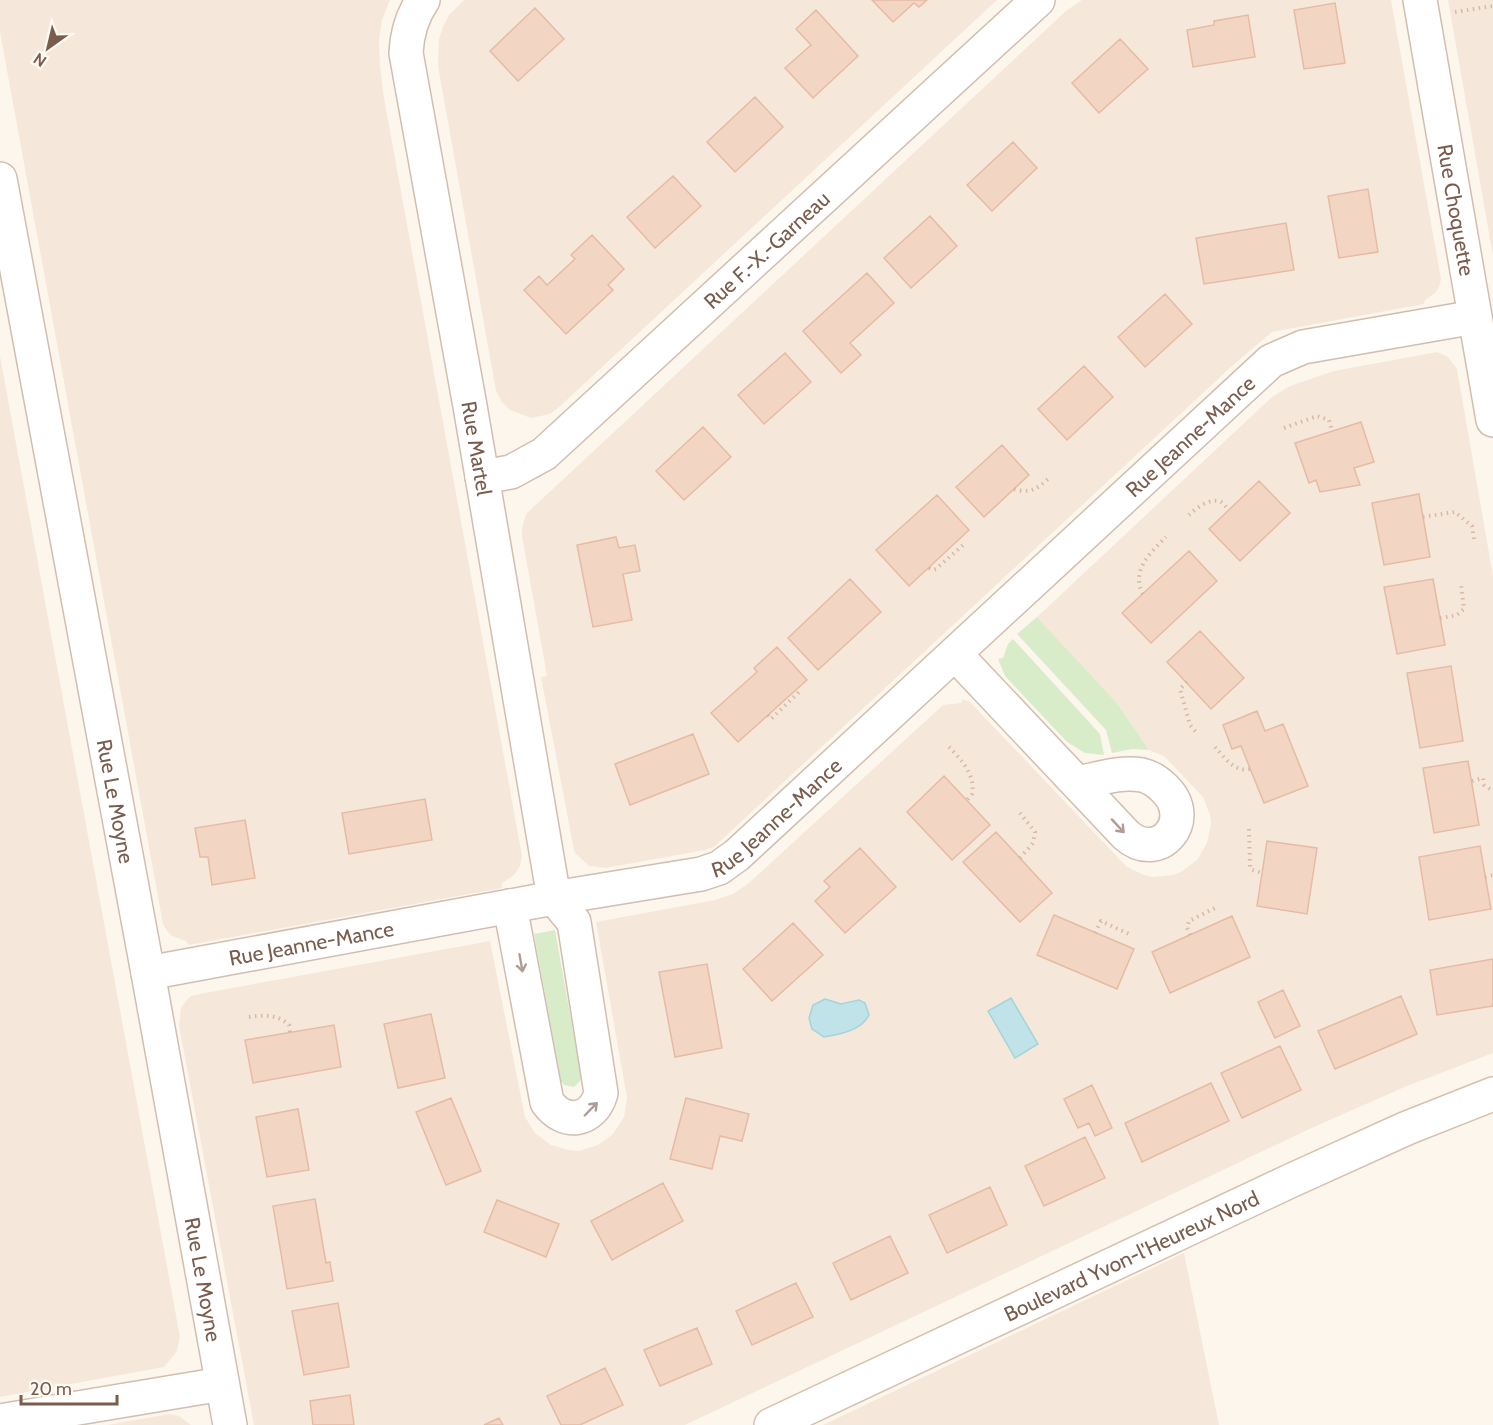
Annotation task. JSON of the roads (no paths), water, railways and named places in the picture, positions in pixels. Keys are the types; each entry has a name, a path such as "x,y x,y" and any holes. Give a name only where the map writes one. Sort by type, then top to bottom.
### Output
{"street":[{"name":"Rue Martel","path":"423,0 409,29 406,53 554,898"},
{"name":"Rue F.-X.-Garneau","path":"482,477 511,472 544,454 1038,0"},
{"name":"Rue Choquette","path":"1433,7 1475,317 1493,420"},
{"name":"Rue Le Moyne","path":"0,179 230,1425"},
{"name":"Rue Jeanne-Mance","path":"148,973 554,898 702,874 727,863 956,655 1276,357 1303,347 1475,317"},
{"path":"956,655 1078,783"},
{"path":"510,906 547,1102 556,1113 577,1118 596,1107 601,1093 574,922 554,898"},
{"name":"Boulevard Yvon-l'Heureux Nord","path":"771,1425 1290,1181 1427,1120 1493,1094"},
{"path":"0,1421 222,1384"}],"water":[{"path":"1011,998 1038,1044 1015,1058 988,1011"},
{"path":"825,999 841,1004 859,1000 865,1003 869,1015 861,1025 855,1028 824,1037 812,1029 809,1018 813,1005"}]}
